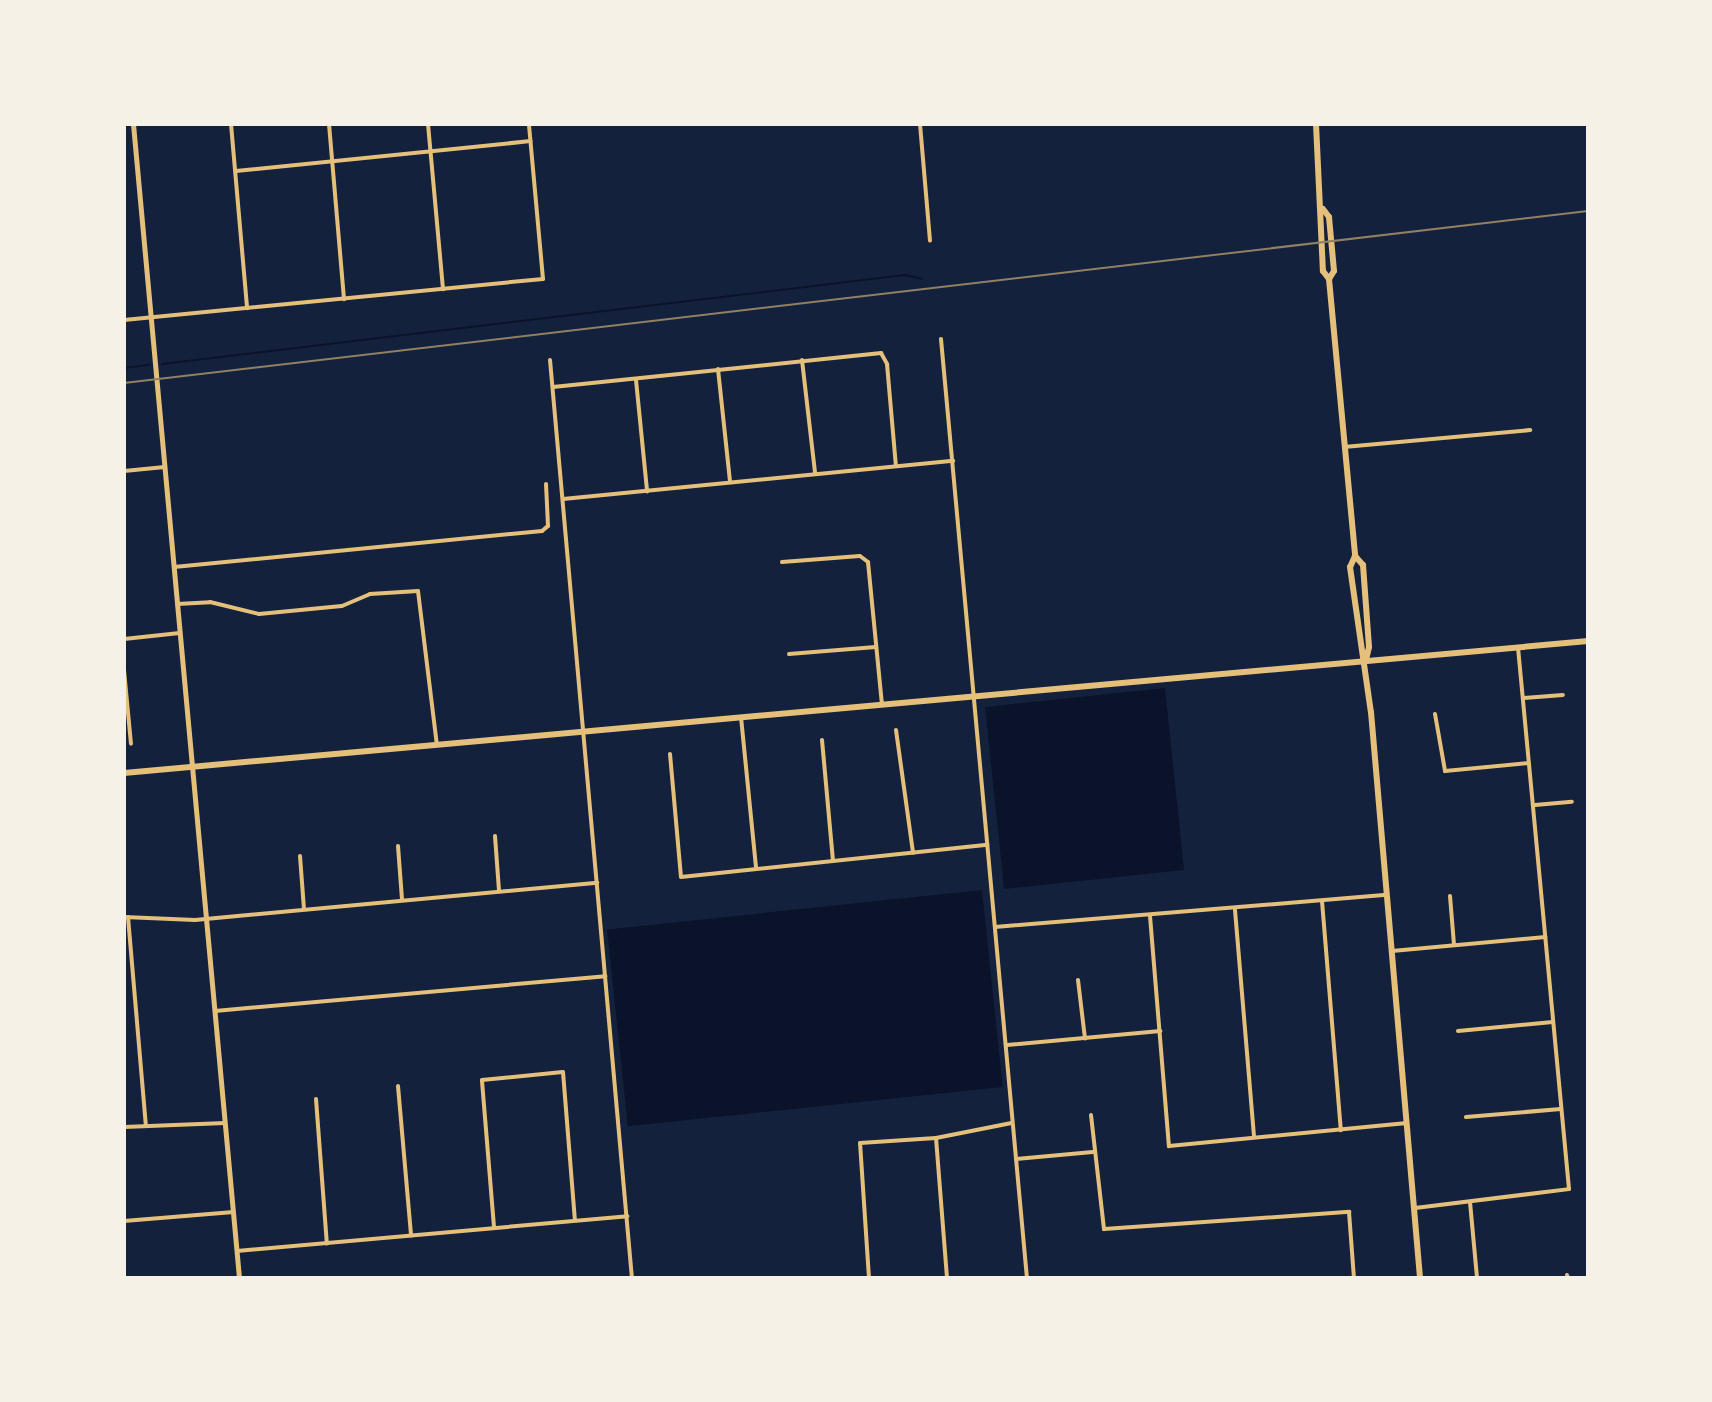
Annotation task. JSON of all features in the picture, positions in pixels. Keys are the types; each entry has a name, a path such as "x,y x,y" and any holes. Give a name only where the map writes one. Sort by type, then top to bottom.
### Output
{"main road":[{"path":"1316,124 1323,209 1333,256 1329,279 1355,556 1352,579 1359,648 1366,660"},
{"path":"1355,556 1363,565 1369,647 1366,660 1420,1278"},
{"path":"124,773 1588,641"}],"street":[{"path":"231,124 247,308"},
{"path":"329,124 344,299"},
{"path":"428,124 443,289"},
{"path":"124,320 543,279 529,124"},
{"path":"920,124 930,241"},
{"path":"124,130 134,127 239,1278"},
{"path":"236,171 530,141"},
{"path":"941,339 1027,1278"},
{"path":"552,387 881,353 887,364 896,466"},
{"path":"550,360 632,1278"},
{"path":"802,360 815,474"},
{"path":"718,369 730,483"},
{"path":"636,380 647,491"},
{"path":"1344,447 1530,430"},
{"path":"563,499 953,461"},
{"path":"124,471 165,467"},
{"path":"174,567 542,531 548,526 546,484"},
{"path":"782,562 860,556 868,562 882,704"},
{"path":"177,604 210,602 259,614 418,591 437,745"},
{"path":"124,639 180,633"},
{"path":"789,654 876,647"},
{"path":"1415,1208 1569,1189 1518,647"},
{"path":"124,670 131,744"},
{"path":"1523,698 1563,695"},
{"path":"1435,714 1445,771 1529,763"},
{"path":"741,717 756,867"},
{"path":"896,730 913,853"},
{"path":"822,740 833,860"},
{"path":"670,754 681,877 987,845"},
{"path":"1534,805 1572,802"},
{"path":"495,836 499,890"},
{"path":"398,846 402,900"},
{"path":"300,856 304,909"},
{"path":"146,1125 126,917 205,919 597,883"},
{"path":"995,927 1235,910 1387,895"},
{"path":"1450,896 1454,945"},
{"path":"1322,901 1341,1130"},
{"path":"1235,910 1254,1137"},
{"path":"1150,916 1169,1146 1407,1123"},
{"path":"1392,951 1546,937"},
{"path":"215,1011 605,976"},
{"path":"1078,980 1085,1039"},
{"path":"1458,1031 1553,1022"},
{"path":"1007,1045 1160,1031"},
{"path":"494,1227 482,1080 563,1072 575,1220"},
{"path":"398,1086 411,1235"},
{"path":"316,1099 327,1244"},
{"path":"1466,1117 1561,1109"},
{"path":"1091,1115 1104,1229 1349,1212 1354,1278"},
{"path":"124,1127 225,1123"},
{"path":"869,1278 860,1143 936,1138 1012,1123"},
{"path":"936,1138 947,1278"},
{"path":"1016,1159 1093,1152"},
{"path":"1470,1202 1477,1278"},
{"path":"124,1221 234,1212"},
{"path":"237,1251 627,1216"}],"water":[{"path":"1165,688 1184,870 1004,889 985,707"},
{"path":"982,890 1003,1087 628,1126 607,929"}],"waterway":[{"path":"162,364 905,275 923,279"},
{"path":"124,368 150,365"}],"railway":[{"path":"124,383 1588,211"}]}
